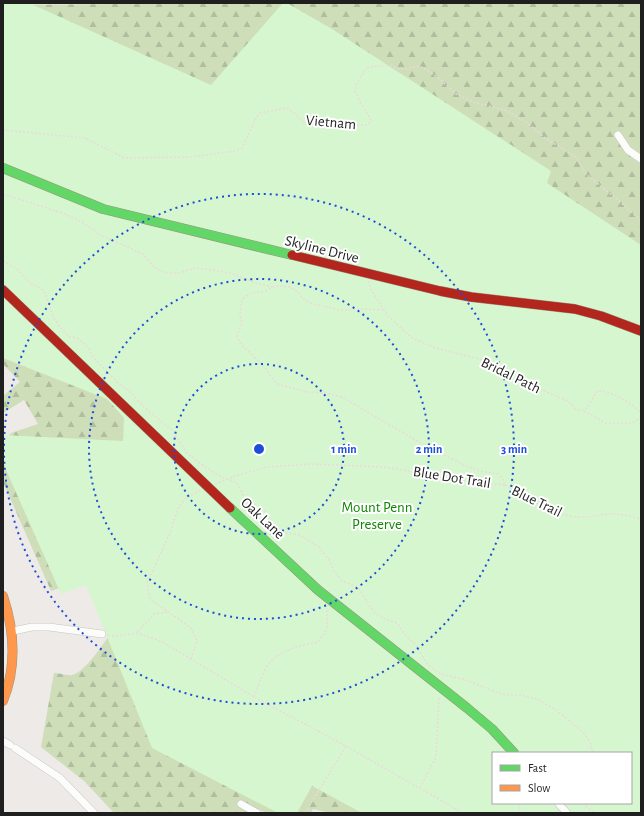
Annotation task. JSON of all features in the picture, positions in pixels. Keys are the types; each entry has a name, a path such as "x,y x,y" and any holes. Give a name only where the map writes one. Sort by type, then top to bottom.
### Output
{"street":[{"path":"618,135 628,150 641,159"},
{"name":"Skyline Drive","path":"3,168 103,209 471,298 575,309 601,316 641,331"},
{"name":"Oak Lane","path":"3,290 208,487 318,590 492,729 513,752"},
{"path":"3,596 13,631 14,643 9,685 3,701"},
{"path":"13,631 32,627 49,627 102,634"},
{"path":"3,741 13,746 60,778 94,813"},
{"path":"241,804 257,813"},
{"path":"559,804 567,813"}],"path":[{"name":"Vietnam","path":"3,130 85,138 124,158 191,157 236,151 242,148 256,118 260,113 278,109 287,108 304,123 370,124 371,120 355,92 356,85 364,71 369,67 384,65 392,65 398,69 419,66 440,79 456,94 476,103 505,110 526,122 545,138 576,157 586,174 641,221"},
{"path":"3,194 65,214 84,223 100,235 143,254 158,270 167,273 180,273 193,268 214,270 230,273 256,283 273,287"},
{"path":"3,261 17,269 31,284 45,293 53,316 59,326 68,336 77,338 89,348 92,355 117,382 128,390 144,407 172,430 187,453 218,475 237,483 245,498 264,510 273,524 282,532 300,535 320,547 329,560 334,571 342,581 351,584 360,590 374,612 387,620 397,623 407,637 415,644 428,665 441,674 463,679 496,692 507,695 521,695 537,699 556,710 583,732 590,742 593,752"},
{"name":"Bridal Path","path":"368,279 370,288 383,310 412,338 433,347 492,363 506,369 520,381 568,401 576,409 584,411 605,423 632,423 641,418"},
{"name":"Blue Dot Trail","path":"191,659 196,641 191,628 150,599 147,583 170,533 178,508 187,497 228,479 266,467 311,464 384,467 479,483 505,485 503,478 498,474 474,468 431,449 342,397 326,393 307,392 278,384 267,370 240,343 238,336 242,323 240,314 242,300 246,296 253,293 263,292 273,287 290,287 298,292 304,300 313,304 338,310 383,310"},
{"path":"584,411 588,408 597,391 603,390 612,393 641,413"},
{"name":"Blue Trail","path":"505,485 516,492 562,514 576,517 595,517 609,514 626,515 641,519"},
{"path":"254,697 267,667 277,655 296,646 318,642 326,629 327,605 330,599"},
{"path":"137,633 154,614 169,612"},
{"path":"102,634 116,636 137,633 161,641 254,697 346,746 463,813"},
{"path":"420,788 436,757 440,687"},
{"path":"305,813 346,746"},
{"path":"584,804 594,813"}],"green space":[{"name":"Mount Penn Preserve","path":"3,3 29,3 211,85 283,3 287,3 332,29 551,171 547,183 641,245 641,813 362,813 312,786 297,813 278,813 152,748 86,585 61,594 3,463 3,435 123,441 124,418 107,399 3,358"},
{"name":"Mount Penn Preserve","path":"230,3 641,3 641,813 331,813 313,809 311,813 266,813 258,809 256,813 114,813 84,781 41,747 54,673 72,675 80,671 89,662 108,637 137,589 113,570 51,591 3,482 3,442 11,433 38,424 24,400 3,413 3,396 20,382 3,364 3,5"}],"traffic: fast":[{"path":"3,168 103,209 292,255"},
{"path":"230,508 318,590 467,708 492,729 513,752"}],"traffic: slow":[{"path":"3,596 10,623 13,649 11,675 3,701"}],"traffic: jam":[{"path":"292,255 440,291 471,297 575,309 601,316 641,331"},
{"path":"3,290 230,508"}]}
